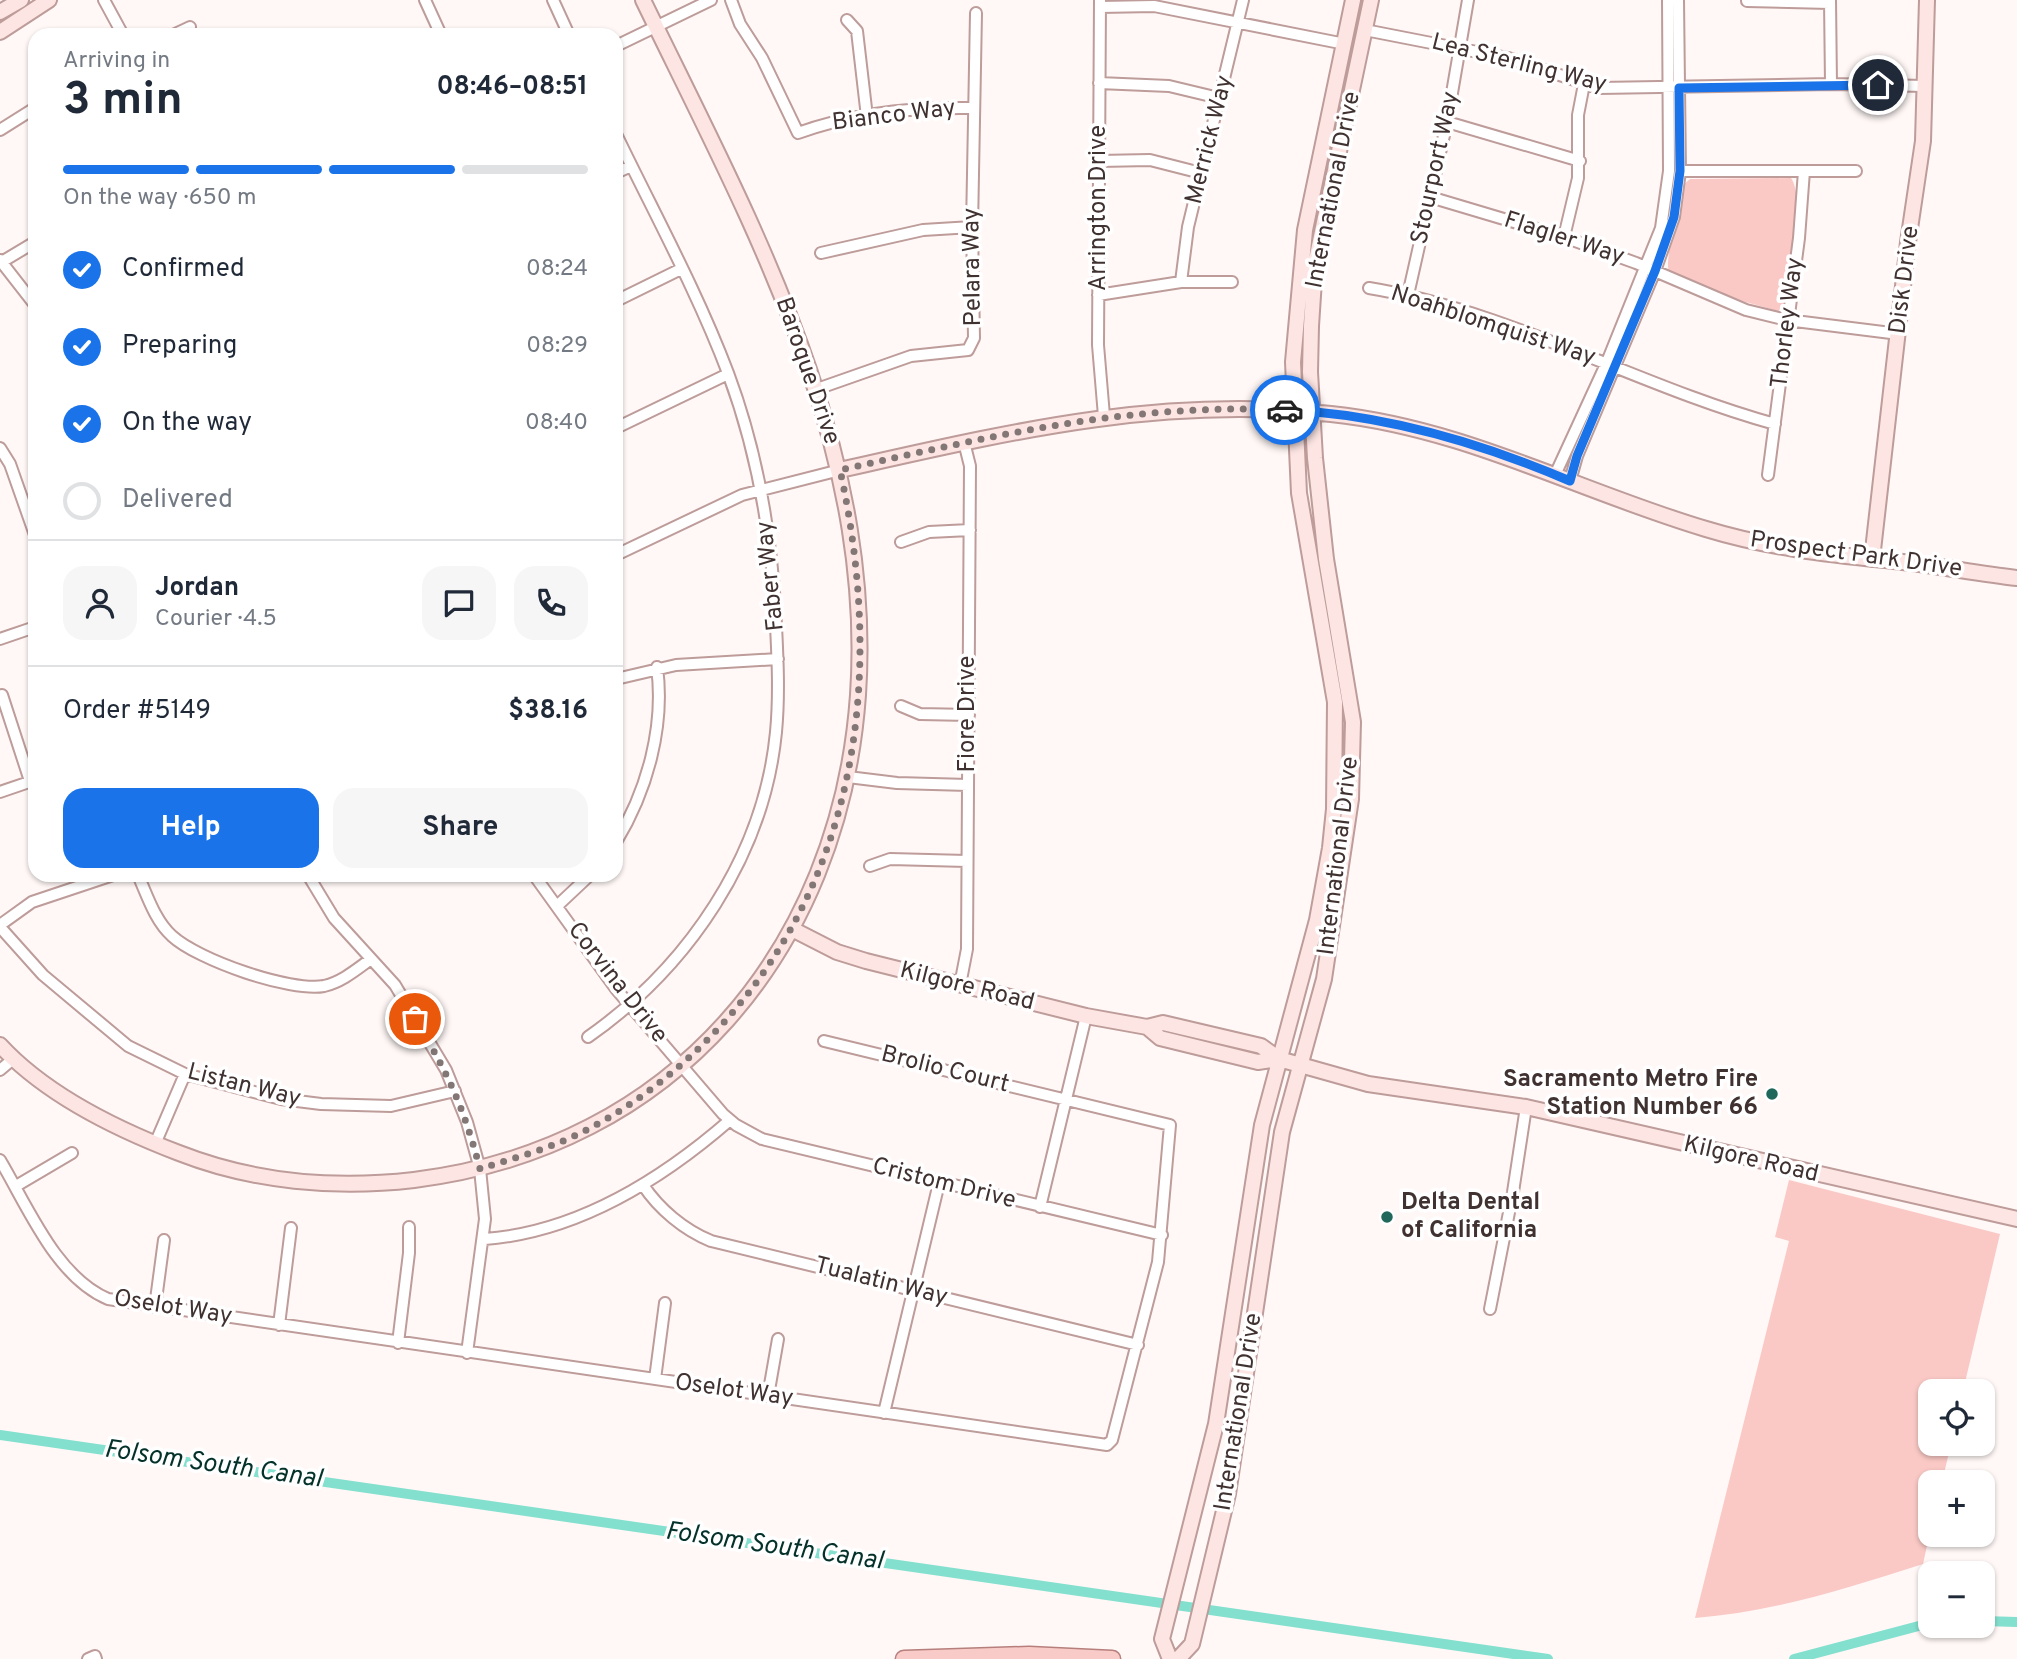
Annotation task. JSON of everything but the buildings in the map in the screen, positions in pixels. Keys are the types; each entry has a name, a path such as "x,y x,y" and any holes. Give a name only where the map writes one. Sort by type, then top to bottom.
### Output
{"main road":[{"path":"904,1659 1029,1655 1112,1659"}],"street":[{"path":"0,12 21,0"},
{"path":"0,32 49,0"},
{"path":"104,0 119,28"},
{"path":"425,0 438,28"},
{"path":"553,0 566,28"},
{"name":"Baroque Drive","path":"0,1045 13,1059 89,1110 155,1144 201,1162 246,1173 339,1185 385,1183 480,1169 570,1138 634,1101 681,1065 754,988 792,929 829,850 848,778 858,697 859,615 854,550 840,470 817,389 760,242 643,0"},
{"path":"623,43 711,0"},
{"name":"Bianco Way","path":"731,0 740,24 762,58 798,133 835,121 933,108 973,108"},
{"name":"Merrick Way","path":"1181,282 1188,227 1243,0"},
{"name":"International Drive","path":"1170,1659 1162,1639 1216,1424 1258,1152 1325,883 1334,809 1335,747 1331,672 1306,542 1293,410 1294,325 1300,263 1314,182 1353,0"},
{"name":"International Drive","path":"1178,1659 1192,1644 1212,1563 1242,1412 1282,1132 1324,979 1347,829 1353,722 1326,559 1310,372 1315,265 1371,0"},
{"name":"Stourport Way","path":"1408,295 1447,122 1468,0"},
{"path":"1570,481 1611,364 1674,217 1680,171 1668,0"},
{"path":"1651,269 1668,187 1678,0"},
{"name":"Disk Drive","path":"1872,559 1923,141 1927,0"},
{"path":"1747,1 1830,1 1830,83"},
{"path":"1100,3 1154,6 1345,44"},
{"name":"Arrington Drive","path":"1100,3 1098,345 1104,416"},
{"name":"Pelara Way","path":"817,389 911,356 968,350 974,338 972,227 976,13"},
{"path":"847,20 857,30 867,117"},
{"name":"Lea Sterling Way","path":"1365,30 1508,58 1584,84 1674,89 1830,83 1925,86"},
{"path":"1099,83 1169,86 1219,98"},
{"path":"1564,237 1575,198 1580,161 1578,115 1584,84"},
{"path":"0,130 28,112"},
{"path":"1447,122 1580,161"},
{"name":"Faber Way","path":"588,1037 630,1005 684,950 723,892 739,860 769,772 776,734 778,659 773,578 760,488 728,374 623,149"},
{"path":"1099,161 1150,160 1201,173"},
{"path":"623,170 631,166"},
{"path":"1680,171 1856,170"},
{"name":"Thorley Way","path":"1768,475 1804,171"},
{"name":"Flagler Way","path":"1430,197 1564,237 1651,269 1746,310 1787,320 1899,334"},
{"path":"821,253 923,230 972,227"},
{"path":"28,246 1,262 28,296"},
{"path":"623,298 681,269"},
{"path":"1098,295 1181,282 1232,282"},
{"name":"Noahblomquist Way","path":"1368,288 1408,295 1611,364 1725,410 1775,424"},
{"path":"1555,475 1611,364"},
{"path":"623,425 728,374"},
{"name":"Prospect Park Drive","path":"840,470 964,442 1104,416 1191,408 1293,410 1374,420 1453,438 1612,499 1738,538 1804,552 2017,578"},
{"name":"Fiore Drive","path":"960,985 967,948 969,715 970,466 964,442"},
{"path":"0,448 10,464 28,515"},
{"path":"623,552 760,488 840,470"},
{"path":"901,542 929,532 970,530"},
{"path":"0,639 28,629"},
{"path":"623,677 657,667 778,659"},
{"path":"623,829 636,805 650,762 660,697 657,667"},
{"path":"1331,672 1340,689 1344,737 1352,758"},
{"path":"2,695 28,766"},
{"path":"901,706 920,714 969,715"},
{"path":"1335,747 1339,750 1345,767 1347,829"},
{"path":"848,778 897,783 968,785"},
{"path":"0,792 28,782"},
{"path":"870,866 890,859 967,861"},
{"path":"0,926 33,902 92,882"},
{"path":"141,882 158,918 172,936 195,951 258,976 295,986 322,986 336,983 371,959"},
{"path":"312,882 334,918 395,985 446,1070 455,1091 480,1169 485,1239 467,1353"},
{"name":"Corvina Drive","path":"539,882 630,1005 730,1120"},
{"path":"557,906 583,882"},
{"name":"Listan Way","path":"0,926 43,975 128,1046 185,1074 281,1099 321,1104 391,1106 455,1091"},
{"name":"Kilgore Road","path":"792,929 837,952 866,961 1086,1016 1147,1027 1163,1023 1261,1046 1279,1059 1368,1084 1526,1107 2017,1219"},
{"path":"1040,1207 1086,1016"},
{"name":"Brolio Court","path":"824,1041 1066,1100"},
{"path":"0,1070 13,1059"},
{"path":"155,1144 185,1074"},
{"name":"Oselot Way","path":"0,1160 65,1268 79,1283 108,1299 1107,1445 1112,1440 1151,1298 1162,1235 1170,1125 1066,1100"},
{"path":"1490,1309 1513,1192 1526,1107"},
{"path":"485,1239 520,1236 595,1210 643,1185 684,1159 730,1120"},
{"name":"Cristom Drive","path":"730,1120 762,1139 1162,1235"},
{"path":"16,1186 72,1153"},
{"path":"884,1413 939,1183"},
{"name":"Tualatin Way","path":"643,1185 657,1203 688,1229 711,1241 1138,1345"},
{"path":"278,1325 291,1227"},
{"path":"398,1343 409,1253 409,1227"},
{"path":"155,1307 164,1240"},
{"path":"655,1380 665,1303"},
{"path":"768,1396 778,1339"},
{"path":"88,1659 94,1656 96,1659"}],"shaded area":[{"path":"1791,178 1797,203 1795,239 1785,305 1778,311 1742,301 1669,272 1670,244 1682,186 1690,179"},
{"path":"1789,1180 2000,1234 1966,1379 1918,1379 1918,1456 1948,1456 1945,1470 1918,1470 1918,1547 1927,1547 1924,1561 1918,1561 1918,1566 1782,1605 1695,1618 1789,1241 1775,1237"}],"waterway":[{"name":"Folsom South Canal","path":"0,1435 1548,1659"},
{"name":"Folsom South Canal","path":"1995,1621 2017,1622"},
{"name":"Folsom South Canal","path":"1794,1659 1918,1626"}],"way so far":[{"path":"415,1019 446,1070 461,1104 480,1169 570,1138 634,1101 705,1043 754,988 784,942 815,885 837,826 848,778 858,697 859,615 854,550 840,470 1015,431 1104,416 1191,408 1285,410"}],"place":[{"name":"Sacramento Metro Fire Station Number 66","path":"1772,1094"},
{"name":"Delta Dental of California","path":"1387,1217"}],"route":[{"path":"1285,410 1333,414 1414,428 1492,450 1570,481 1577,456 1655,271 1674,217 1680,171 1679,88 1830,83 1878,85"}]}
